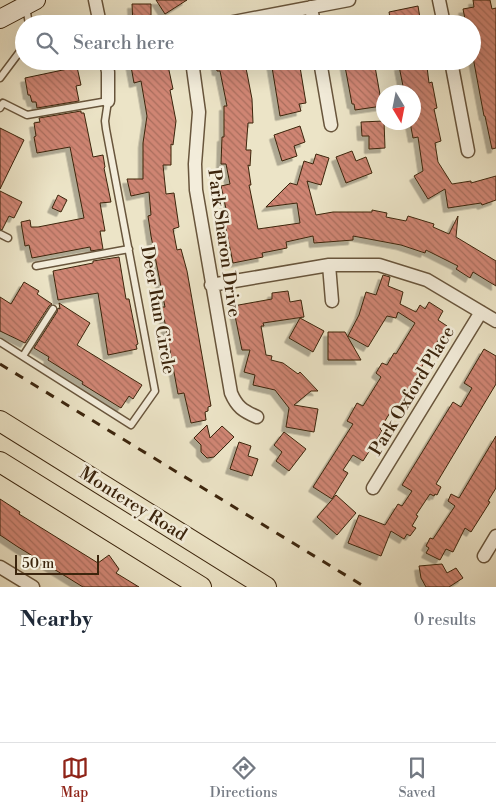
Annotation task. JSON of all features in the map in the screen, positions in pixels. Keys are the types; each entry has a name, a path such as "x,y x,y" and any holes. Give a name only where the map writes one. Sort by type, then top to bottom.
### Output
{"main road":[{"path":"0,20 31,3"},
{"name":"Monterey Road","path":"0,421 266,587"},
{"name":"Monterey Road","path":"0,462 201,587"}],"street":[{"path":"95,0 98,15"},
{"path":"270,15 349,0"},
{"path":"440,0 442,15"},
{"path":"311,7 312,15"},
{"name":"Deer Run Circle","path":"108,70 108,101"},
{"name":"Park Sharon Drive","path":"194,70 199,112 195,164 196,190 211,285 231,393 236,404 243,411 257,417"},
{"path":"322,70 331,125"},
{"path":"453,70 468,151"},
{"path":"329,265 332,301"},
{"path":"211,285 329,265 378,265 427,280 496,321"},
{"name":"Park Oxford Place","path":"373,488 481,312"},
{"path":"484,556 496,536"},
{"path":"0,567 33,587"}],"lane":[{"path":"0,78 15,58"},
{"path":"0,108 3,103 27,115 108,101"},
{"name":"Deer Run Circle","path":"0,342 132,424 155,391 106,129 108,101"},
{"path":"0,234 8,238"},
{"path":"36,266 129,249"},
{"path":"23,356 53,309"}],"building":[{"path":"156,0 187,0 165,14"},
{"path":"473,0 490,0 492,9 496,8 496,148 492,149 475,70 481,70 481,15 464,15 463,9 474,7"},
{"path":"132,4 151,4 151,15 133,15"},
{"path":"418,6 420,15 390,15 389,12"},
{"path":"63,70 78,70 81,85 76,86 79,101 37,108 36,102 32,102 30,95 28,95 25,78"},
{"path":"132,70 169,70 173,89 170,90 176,121 173,145 171,144 171,165 163,165 166,194 174,193 179,227 173,229 177,250 181,249 187,271 211,406 205,412 206,420 191,423 184,393 178,394 162,307 165,307 148,216 151,215 149,192 131,196 127,179 143,179 143,143 147,116 141,81 134,83"},
{"path":"246,70 252,99 253,123 248,123 246,150 251,150 250,166 248,165 251,185 249,185 258,229 300,223 297,203 266,207 290,183 297,185 304,161 313,164 316,154 329,158 321,185 307,181 316,215 333,212 372,212 372,210 387,213 386,217 406,221 408,216 434,224 433,227 449,234 458,216 456,237 496,261 496,286 473,272 470,278 456,269 458,266 426,250 425,253 401,245 353,236 353,240 314,243 313,236 286,242 287,248 262,253 263,257 233,263 224,219 228,218 221,186 230,184 226,164 221,164 222,137 224,137 224,106 227,106 220,71 217,71"},
{"path":"272,70 300,70 306,103 299,104 301,111 280,116"},
{"path":"346,70 376,70 378,85 376,85 376,107 355,110 354,104 352,104"},
{"path":"400,70 427,70 429,83 432,82 437,108 434,109 441,141 435,143 438,162 452,184 471,181 471,183 496,176 496,200 482,205 481,203 448,208 445,189 428,199 414,176 423,171 418,137 413,138 412,130 421,130 421,85 403,85"},
{"path":"81,111 81,113 84,113 93,157 103,155 111,202 100,203 105,231 100,231 103,249 91,251 90,247 32,258 29,245 25,246 21,222 30,220 31,227 38,227 84,218 70,147 37,153 34,123 40,122 39,118"},
{"path":"376,121 376,130 384,130 385,148 369,149 369,136 362,136 361,122"},
{"path":"300,126 305,142 294,146 297,156 282,161 274,135"},
{"path":"0,128 24,140 0,189"},
{"path":"352,151 356,161 366,157 372,173 346,183 336,157"},
{"path":"0,191 22,202 14,218 9,216 2,230 0,229"},
{"path":"58,195 67,200 61,212 52,208"},
{"path":"119,257 126,299 129,299 138,344 136,345 137,349 108,355 98,293 58,300 53,271"},
{"path":"383,275 390,277 388,286 403,292 400,304 416,312 420,305 425,309 429,302 443,311 438,320 447,326 398,405 396,403 380,429 382,431 363,461 353,455 343,470 348,473 332,499 313,487 353,424 347,421 357,403 363,406 381,377 376,373 382,363 387,365 415,323 398,312 396,318 387,316 368,347 348,336 359,315 366,292 376,295"},
{"path":"24,282 39,291 37,294 52,304 25,343 0,331 0,297 11,304"},
{"path":"288,291 290,302 301,300 304,317 263,323 264,326 261,326 266,355 272,356 271,360 283,363 298,374 300,372 318,391 311,391 294,405 318,409 314,432 286,427 289,408 275,390 253,385 255,375 244,372 250,350 242,350 233,306 272,299 272,293"},
{"path":"59,303 90,323 77,345 142,385 133,399 129,396 121,408 82,384 83,382 48,360 49,357 34,348 58,308 60,309"},
{"path":"300,318 324,331 313,352 289,338"},
{"path":"328,332 345,332 361,360 328,360"},
{"path":"484,349 496,356 496,384 436,484 441,487 437,495 430,494 416,515 418,516 412,526 416,528 410,536 407,534 404,539 391,531 381,556 348,543 359,515 385,525 398,504 402,506 412,491 402,485 453,402 461,407 472,388 464,383"},
{"path":"207,425 210,438 222,426 234,437 214,457 207,458 201,452 201,445 194,438"},
{"path":"284,432 306,449 289,471 276,461 282,452 274,445"},
{"path":"496,436 496,488 488,501 490,502 471,532 465,528 453,552 446,549 440,560 426,553 429,548 426,546 430,538 433,539 455,506 448,501 451,494 459,498"},
{"path":"239,442 251,446 248,456 258,459 252,476 230,469"},
{"path":"336,495 356,513 337,535 317,517"},
{"path":"0,499 20,512 19,514 98,563 109,555 119,569 116,573 139,587 83,587 18,547 0,535"},
{"path":"442,564 447,573 456,568 463,578 449,587 426,587 421,578 419,566"}],"railway":[{"path":"0,364 365,587"}]}
